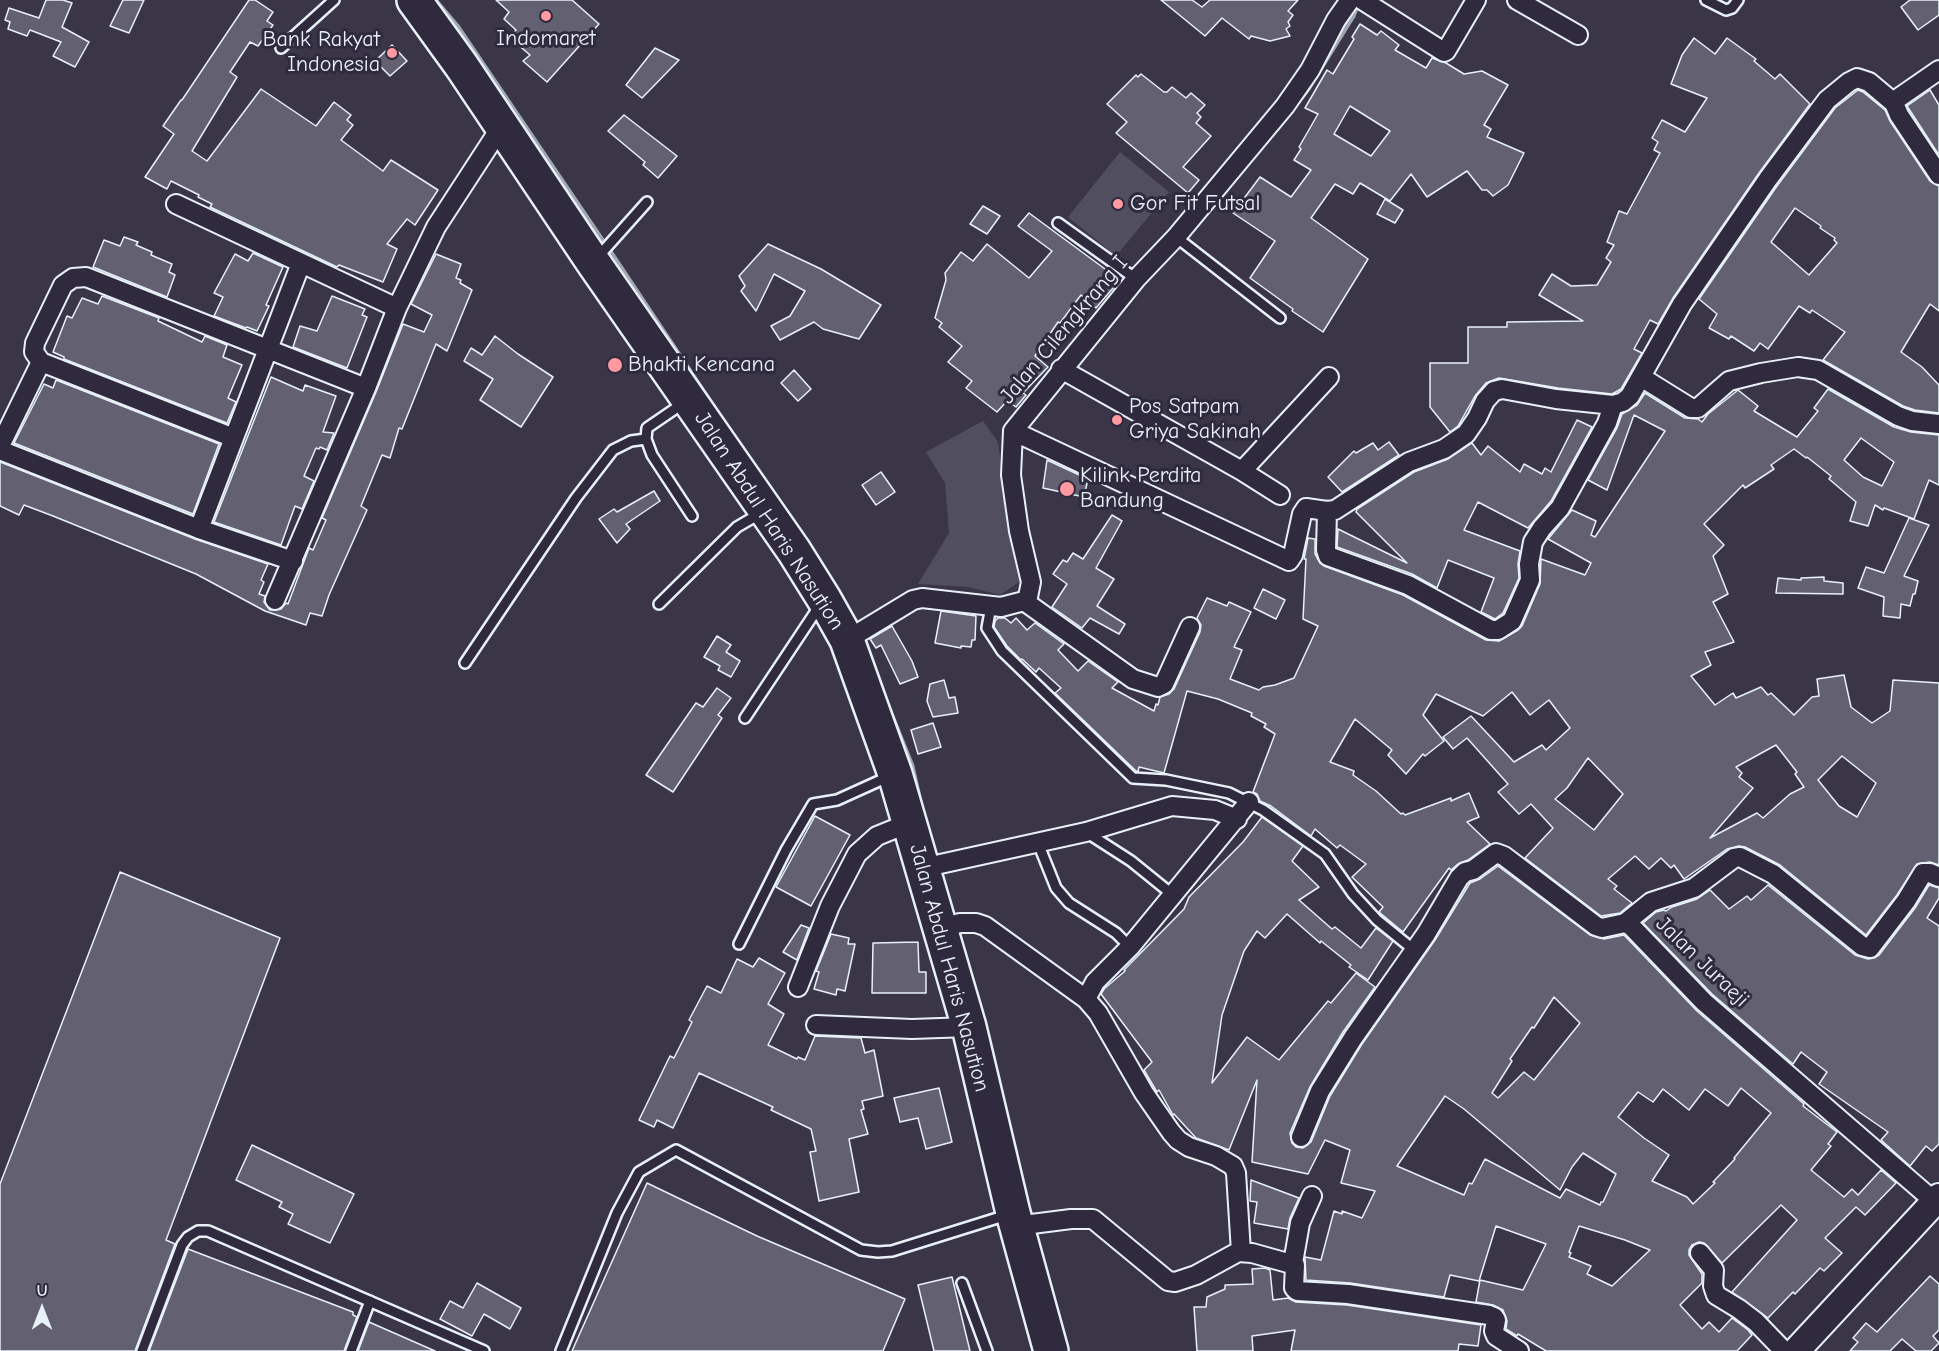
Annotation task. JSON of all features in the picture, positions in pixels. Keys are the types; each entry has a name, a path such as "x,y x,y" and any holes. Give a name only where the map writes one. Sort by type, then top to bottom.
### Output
{"highway":[{"name":"Jalan Abdul Haris Nasution","path":"414,0 766,510 824,599 847,640 895,774 969,1027 1014,1219 1050,1351"}],"street":[{"name":"Jalan Cilengkrang I","path":"1024,601 1028,597 1031,582 1019,531 1011,475 1012,430 1136,279 1176,237 1285,106 1310,70 1336,20 1350,0"},
{"path":"1362,0 1444,52 1476,0"},
{"path":"1517,0 1578,35"},
{"path":"1894,103 1939,70"},
{"path":"1012,430 1285,560 1291,559 1302,514 1306,508 1335,510 1409,462 1444,449 1466,434 1485,401 1494,391 1502,389 1556,399 1613,405 1623,402 1630,396 1682,304 1768,179 1827,100 1857,78 1869,82 1894,103 1899,115 1939,176"},
{"path":"275,600 366,388 397,308 436,227 501,127"},
{"path":"176,204 397,308"},
{"path":"199,529 302,263"},
{"path":"234,438 41,362 34,352 35,343 63,285 73,278 86,277 366,388"},
{"path":"0,446 41,362"},
{"path":"1641,377 1691,408 1698,408 1729,381 1798,367 1818,370 1898,416 1912,421 1939,424"},
{"path":"1061,369 1242,471 1280,495"},
{"path":"1242,471 1329,377"},
{"path":"1327,511 1326,550 1328,556 1408,585 1491,630 1498,630 1512,621 1530,580 1529,564 1533,542 1560,508 1608,423 1613,405"},
{"path":"0,450 199,529 293,561"},
{"path":"847,640 913,600 922,598 991,606 1008,606 1024,601 1134,680 1158,687 1164,684 1190,627"},
{"path":"1086,999 1095,982 1130,947 1249,802"},
{"path":"922,868 1086,832 1172,806 1215,810 1236,819"},
{"path":"798,987 830,906 858,854 877,836 909,823"},
{"name":"Jalan Juraeji","path":"1300,1137 1320,1091 1459,878 1496,853 1504,856 1596,926 1602,927 1625,922 1631,926 1704,1002 1937,1199"},
{"path":"1625,922 1651,902 1694,888 1734,858 1740,857 1773,874 1853,940 1870,948 1906,901 1923,873 1939,877"},
{"path":"940,928 976,922 985,926 1086,999 1098,1013 1144,1093 1171,1132 1189,1147 1216,1156 1233,1166 1236,1173 1240,1252"},
{"path":"816,1025 912,1029 969,1027"},
{"path":"1312,1196 1300,1224 1293,1263 1296,1269 1294,1288 1297,1291 1348,1294 1489,1315 1496,1320 1494,1331 1496,1336 1519,1351"},
{"path":"1796,1351 1937,1199"},
{"path":"1014,1219 1093,1219 1168,1281 1175,1282 1196,1275 1240,1252 1293,1263"},
{"path":"1700,1253 1714,1270 1713,1286 1716,1295 1756,1322 1784,1351"}],"lane":[{"path":"281,48 334,0"},
{"path":"1706,0 1726,10 1732,8 1738,0"},
{"path":"593,262 647,202"},
{"path":"1058,223 1136,279"},
{"path":"1176,237 1280,318"},
{"path":"689,400 647,428 646,439 652,455 692,516"},
{"path":"465,663 576,498 613,450 631,441 646,439"},
{"path":"658,604 737,526 766,510"},
{"path":"745,718 824,599"},
{"path":"991,606 987,628 1002,651 1133,778 1166,780 1229,794 1263,810 1325,854 1361,903 1377,920 1414,950"},
{"path":"739,944 786,850 813,804 837,800 895,774"},
{"path":"1086,832 1131,861 1173,895"},
{"path":"1038,843 1056,888 1069,903 1116,933 1130,947"},
{"path":"561,1351 617,1213 639,1172 676,1150 861,1250 892,1251 1014,1219"},
{"path":"142,1351 182,1245 188,1237 198,1231 208,1231 484,1351"},
{"path":"962,1283 987,1351"},
{"path":"351,1351 370,1301"}],"shaded area":[{"name":"Gor Fit Futsal","path":"1120,152 1169,192 1116,256 1068,217"},
{"path":"983,421 998,442 1007,509 1017,543 1022,580 1000,595 968,587 918,584 949,533 945,483 926,452"}],"building":[{"path":"46,0 63,0 72,3 62,27 89,42 75,67 53,56 61,42 30,30 27,36 8,29 10,22 5,20 9,8 39,18"},
{"path":"123,0 144,0 129,33 110,26"},
{"path":"249,0 255,0 273,12 267,21 273,25 258,46 250,42 230,72 237,77 192,151 207,161 261,89 316,126 334,102 351,115 347,120 353,125 341,140 383,171 391,160 438,190 415,225 407,219 387,244 397,249 383,282 339,265 337,267 210,207 212,204 198,197 199,195 171,181 167,189 145,177 174,134 163,126"},
{"path":"496,0 572,0 599,24 547,82 523,61 530,55 509,37 516,30 504,19 509,12"},
{"path":"1161,0 1192,0 1202,7 1210,0 1298,0 1288,11 1293,15 1288,22 1290,26 1286,29 1290,36 1270,41 1251,36 1249,39 1222,18 1205,36"},
{"path":"1910,0 1939,0 1939,15 1918,30 1901,7"},
{"path":"1360,24 1377,35 1381,31 1399,45 1395,50 1426,68 1432,58 1464,74 1482,71 1508,85 1484,125 1491,129 1487,137 1524,153 1508,185 1493,196 1487,190 1482,190 1467,171 1427,197 1411,174 1390,201 1360,183 1353,194 1335,184 1311,218 1368,259 1323,332 1250,278 1275,241 1233,213 1260,177 1291,197 1311,170 1294,160 1318,114 1305,108 1327,70 1333,74 1354,39 1352,37","holes":["1350,106 1390,131 1371,156 1334,134"]},
{"path":"1694,38 1715,54 1727,38 1756,59 1754,61 1775,79 1780,74 1810,104 1759,173 1673,298 1658,324 1650,320 1634,349 1642,353 1621,389 1612,394 1499,378 1486,383 1475,396 1458,426 1450,432 1430,407 1430,363 1468,363 1468,327 1507,327 1507,322 1583,321 1539,295 1552,274 1571,286 1597,285 1611,262 1606,258 1614,245 1607,242 1619,211 1627,214 1660,153 1654,150 1658,142 1652,138 1662,120 1685,132 1707,98 1671,84 1682,55"},
{"name":"Bank Rakyat Indonesia","path":"392,45 407,61 390,76 375,61"},
{"path":"655,48 679,60 642,98 626,85"},
{"path":"1141,74 1164,92 1172,87 1186,98 1191,93 1205,105 1197,113 1201,117 1196,123 1211,136 1183,167 1199,180 1188,193 1116,133 1127,122 1107,104 1136,75 1138,77"},
{"path":"1858,90 1863,92 1885,110 1930,181 1939,186 1939,311 1930,304 1901,352 1922,367 1939,385 1939,413 1903,406 1823,360 1845,332 1812,310 1810,313 1799,306 1768,349 1760,343 1754,351 1731,336 1729,339 1709,328 1717,314 1699,299 1777,186 1835,108","holes":["1795,208 1821,226 1820,228 1835,238 1837,243 1809,275 1771,242"]},
{"path":"1930,90 1939,105 1939,155 1907,106"},
{"path":"624,115 677,156 658,178 643,165 645,162 608,131"},
{"path":"1385,199 1403,210 1395,223 1377,214"},
{"path":"983,206 1000,216 987,234 970,224"},
{"path":"1029,213 1120,280 1096,308 1081,295 1060,323 1058,322 1035,356 1048,367 1023,393 1026,395 1016,407 1007,401 997,412 966,388 972,381 948,362 962,346 939,327 942,323 935,318 946,280 945,273 961,252 973,261 987,244 1029,278 1052,251 1018,226"},
{"path":"124,237 138,242 136,245 152,252 151,255 172,264 169,272 175,275 167,297 93,267 104,240 120,246"},
{"path":"768,244 821,269 881,305 859,339 823,329 814,322 780,340 771,326 790,316 805,291 774,274 756,311 741,291 745,286 739,276"},
{"path":"253,253 283,267 257,331 214,316 223,297 214,293 235,254 248,261"},
{"path":"436,254 461,264 456,278 472,290 447,351 436,344 402,429 399,428 390,458 382,455 361,506 367,510 322,616 310,613 306,625 265,611 196,574 53,516 24,505 19,515 0,506 0,462 195,539 268,564 261,580 264,582 259,594 265,596 264,602 270,610 281,609 286,603 288,604 309,548 313,550 326,520 322,518 403,324 424,332 432,315 411,304"},
{"path":"102,296 159,318 158,321 202,342 205,336 227,345 223,357 242,365 228,398 236,402 227,423 64,359 53,352 67,316 72,318 82,298 98,304"},
{"path":"332,296 365,309 362,315 367,317 347,368 293,347 300,326 317,331"},
{"path":"495,336 553,377 521,427 480,400 493,379 464,361 471,348 482,355"},
{"path":"794,370 811,389 798,401 781,383"},
{"path":"271,377 303,391 305,385 336,396 323,432 334,433 327,450 316,448 304,476 314,481 302,509 295,506 281,545 214,522"},
{"path":"56,380 219,444 193,514 14,443 44,384 53,388"},
{"path":"1828,389 1894,427 1911,432 1939,435 1939,485 1929,480 1914,519 1884,508 1883,510 1875,505 1868,526 1850,521 1856,502 1829,479 1831,476 1794,449 1771,465 1774,469 1745,488 1743,485 1704,524 1724,545 1713,556 1728,594 1713,602 1734,642 1705,652 1711,665 1691,676 1715,705 1733,693 1736,698 1761,687 1768,695 1771,693 1794,715 1812,697 1819,696 1817,679 1844,675 1851,707 1872,723 1890,711 1893,680 1939,683 1939,865 1930,862 1917,864 1897,895 1866,935 1780,865 1739,846 1727,849 1684,879 1674,865 1671,868 1661,858 1649,869 1635,856 1608,879 1617,886 1614,889 1632,903 1620,913 1601,916 1525,858 1553,828 1531,804 1519,814 1498,792 1508,784 1467,738 1453,749 1443,737 1471,716 1514,762 1542,745 1546,750 1570,728 1549,700 1530,715 1512,692 1483,716 1436,694 1423,715 1444,741 1425,756 1423,754 1406,774 1388,755 1392,750 1355,719 1330,762 1354,771 1353,775 1405,815 1469,793 1479,817 1467,822 1490,844 1451,870 1449,868 1403,932 1379,912 1383,907 1352,877 1366,864 1340,845 1337,848 1315,829 1311,836 1271,806 1260,801 1257,794 1253,792 1275,734 1264,727 1266,724 1251,716 1252,713 1218,699 1187,691 1164,773 1139,767 1138,772 1055,693 1061,688 1039,668 1036,672 1021,660 1007,646 994,627 998,618 1005,618 1011,623 1016,618 1027,630 1035,623 1064,644 1058,650 1078,671 1088,661 1118,682 1112,688 1154,711 1160,697 1169,694 1174,689 1200,632 1201,625 1197,618 1207,598 1227,606 1229,602 1251,612 1234,647 1242,650 1230,679 1259,690 1294,678 1318,626 1303,619 1306,559 1304,559 1308,538 1315,539 1315,554 1324,566 1403,595 1486,640 1499,641 1522,626 1540,584 1541,559 1585,575 1591,563 1548,539 1572,510 1596,521 1591,535 1595,537 1665,431 1634,415 1607,490 1588,480 1617,428 1622,414 1637,405 1645,393 1685,418 1698,419 1702,422 1708,414 1738,390 1758,406 1754,411 1797,437 1818,411 1814,408","holes":["1861,438 1894,462 1882,486 1863,477 1844,460","1776,745 1797,772 1795,774 1804,787 1790,794 1763,818 1757,813 1710,838 1753,788 1739,777 1742,773 1736,767","1842,756 1876,783 1857,817 1839,806 1818,780","1588,758 1623,794 1594,830 1555,799 1567,788"]},
{"path":"1577,420 1592,427 1551,501 1528,528 1478,502 1464,530 1520,551 1519,578 1503,613 1495,619 1481,612 1494,578 1448,560 1437,588 1412,574 1337,547 1338,529 1407,563 1356,512 1357,509 1414,472 1448,459 1472,443 1481,455 1488,446 1520,472 1524,464 1542,474 1545,468 1551,472"},
{"path":"1389,442 1399,455 1342,492 1328,477 1354,451 1356,453 1373,443 1378,450"},
{"path":"1047,460 1088,479 1084,497 1043,488"},
{"path":"881,472 895,492 876,505 862,485"},
{"path":"654,491 660,501 626,524 630,529 617,543 599,519 614,509 617,512"},
{"path":"1112,515 1122,521 1096,568 1114,579 1097,606 1125,624 1119,634 1090,618 1082,628 1052,607 1067,584 1053,574 1063,560 1067,562 1073,553 1083,559"},
{"path":"1909,518 1929,525 1904,576 1918,581 1915,594 1913,594 1910,606 1901,604 1900,618 1883,616 1884,597 1858,588 1866,567 1884,573"},
{"path":"1824,577 1824,581 1843,583 1843,594 1776,593 1778,578 1801,580 1801,578"},
{"path":"1263,589 1285,600 1276,619 1254,608"},
{"path":"941,611 976,616 975,640 972,640 971,647 961,646 961,648 935,643"},
{"path":"892,626 912,661 918,677 900,684 881,645 876,648 870,639"},
{"path":"717,636 731,645 726,652 740,661 731,677 718,670 720,666 704,657"},
{"path":"944,680 949,698 955,697 958,713 933,717 927,701 930,684"},
{"path":"717,688 731,698 718,715 722,718 673,792 646,775 696,703 703,707"},
{"path":"933,723 941,747 918,754 911,730"},
{"path":"815,816 850,835 811,906 776,887"},
{"path":"1262,817 1303,846 1292,861 1319,887 1299,900 1332,929 1335,927 1361,948 1376,928 1393,941 1368,980 1349,967 1351,965 1321,941 1320,943 1287,914 1265,938 1257,931 1244,951 1222,1015 1212,1083 1247,1037 1279,1060 1328,1001 1331,1003 1356,973 1375,987 1343,1032 1310,1087 1290,1133 1292,1143 1296,1147 1303,1148 1311,1142 1330,1096 1362,1044 1435,940 1470,883 1498,866 1590,935 1604,939 1624,935 1697,1011 1804,1104 1803,1106 1837,1132 1828,1144 1831,1146 1811,1170 1844,1197 1852,1189 1858,1195 1881,1170 1896,1183 1865,1215 1856,1207 1825,1238 1842,1253 1824,1271 1820,1268 1768,1318 1732,1292 1797,1220 1781,1205 1722,1263 1704,1243 1699,1242 1692,1245 1689,1255 1702,1274 1702,1283 1680,1305 1702,1329 1709,1322 1719,1332 1732,1318 1748,1330 1752,1335 1737,1351 1546,1351 1518,1334 1517,1336 1506,1329 1507,1321 1503,1310 1493,1305 1476,1302 1480,1280 1523,1290 1546,1244 1496,1226 1479,1281 1450,1275 1444,1297 1350,1283 1306,1280 1305,1257 1321,1260 1334,1211 1342,1214 1342,1211 1362,1218 1375,1191 1341,1183 1350,1150 1325,1140 1308,1174 1252,1162 1257,1080 1229,1150 1196,1138 1173,1115 1159,1090 1157,1092 1144,1070 1152,1062 1101,994 1184,909 1189,897 1243,842","holes":["1554,997 1580,1023 1534,1080 1524,1072 1498,1098 1492,1093 1512,1061 1510,1059 1532,1027 1534,1028","1741,1088 1771,1113 1735,1159 1713,1182 1715,1183 1693,1204 1687,1197 1652,1181 1669,1155 1618,1117 1638,1092 1653,1102 1663,1089 1689,1110 1705,1089 1728,1106","1445,1096 1464,1109 1560,1190 1572,1167 1583,1153 1616,1174 1600,1205 1566,1189 1560,1198 1485,1159 1464,1195 1397,1166","1579,1226 1650,1250 1612,1286 1587,1274 1591,1266 1569,1257 1571,1253 1569,1252"]},
{"path":"120,872 280,938 166,1240 175,1244 135,1351 0,1351 0,1184"},
{"path":"1768,885 1855,955 1868,959 1879,955 1915,908 1929,885 1939,888 1939,898 1927,918 1939,926 1939,1144 1932,1151 1926,1146 1910,1166 1881,1140 1888,1132 1819,1084 1827,1072 1801,1052 1793,1064 1712,994 1643,923 1656,912 1666,911 1697,899 1710,890 1729,909 1747,896 1751,900"},
{"path":"801,925 809,928 797,960 783,952"},
{"path":"831,934 849,938 848,944 855,944 845,991 837,989 836,995 814,989 819,972 816,971"},
{"path":"918,942 919,972 926,972 926,993 872,993 873,943"},
{"path":"759,958 785,973 768,1004 784,1014 768,1045 797,1059 798,1057 805,1060 815,1036 861,1038 865,1053 874,1050 883,1096 862,1101 864,1109 861,1110 868,1134 849,1139 859,1192 819,1201 810,1152 816,1151 811,1129 771,1110 773,1107 699,1073 673,1128 657,1120 654,1127 639,1120 670,1056 674,1058 692,1022 689,1020 707,986 721,993 737,959 753,967"},
{"path":"939,1088 952,1142 926,1149 918,1118 900,1122 894,1098"},
{"path":"252,1145 354,1194 330,1243 288,1224 293,1214 279,1207 282,1202 236,1180"},
{"path":"1251,1180 1299,1198 1288,1229 1254,1223 1257,1202 1250,1201"},
{"path":"647,1183 757,1236 905,1299 883,1351 572,1351"},
{"path":"188,1249 353,1312 353,1315 357,1317 344,1351 149,1351"},
{"path":"1252,1269 1270,1270 1273,1300 1288,1298 1296,1302 1347,1305 1481,1325 1478,1346 1459,1344 1458,1351 1291,1351 1295,1330 1252,1336 1253,1351 1197,1351 1194,1307 1206,1307 1207,1297 1225,1289 1225,1285 1253,1284"},
{"path":"1930,1276 1939,1284 1939,1330 1933,1336 1939,1343 1931,1351 1916,1351 1902,1339 1890,1351 1850,1351 1858,1342 1853,1338 1866,1323 1877,1332"},
{"path":"952,1277 970,1351 934,1351 918,1285"},
{"path":"477,1283 521,1308 510,1329 484,1314 472,1336 440,1319 450,1301 463,1308"},
{"path":"369,1322 435,1351 358,1351"}],"waterway":[{"path":"435,0 457,26 606,246"},
{"path":"1301,98 1353,16 1358,3"},
{"path":"609,250 721,418"},
{"path":"885,699 912,766 921,806"}],"place":[{"name":"Indomaret","path":"546,16"},
{"name":"Bank Rakyat Indonesia","path":"392,53"},
{"name":"Gor Fit Futsal","path":"1118,204"},
{"name":"Bhakti Kencana","path":"615,365"},
{"name":"Pos Satpam Griya Sakinah","path":"1117,420"},
{"name":"Kilink Perdita Bandung","path":"1067,489"}]}
